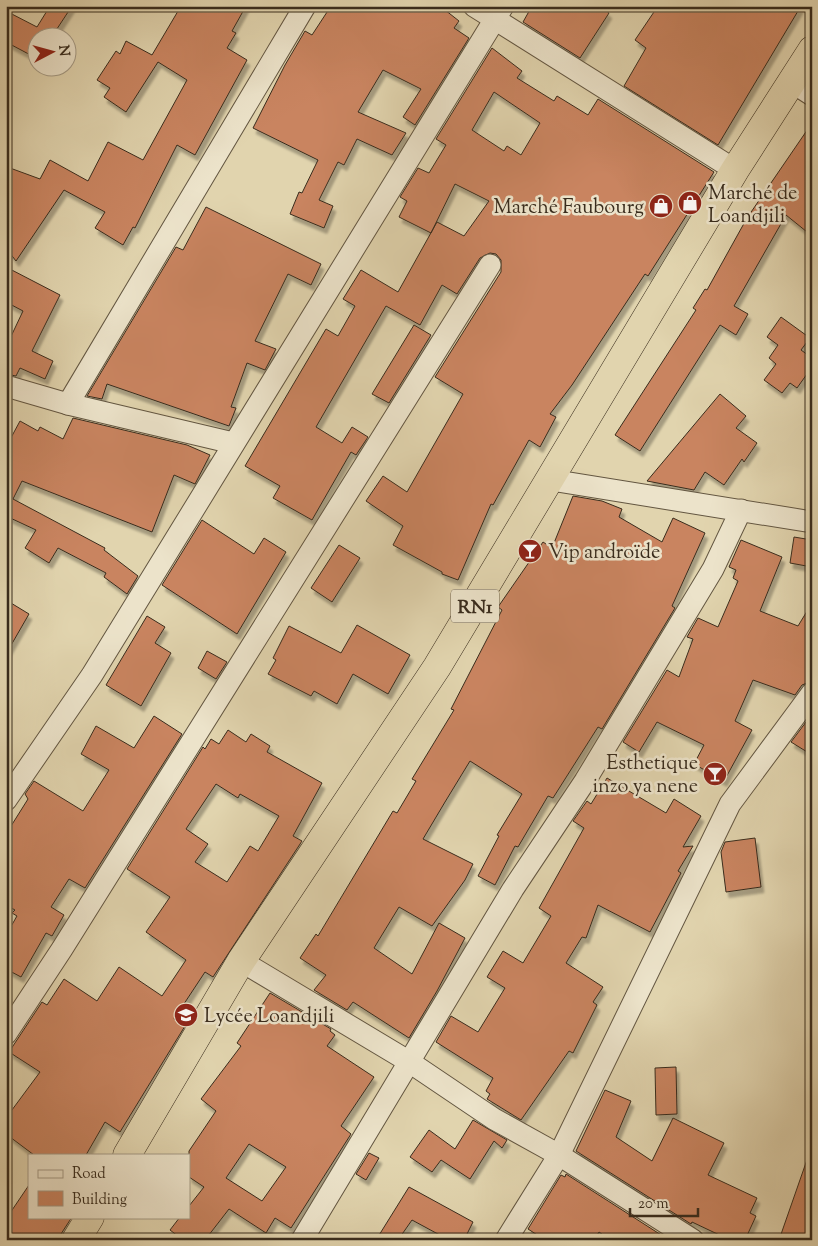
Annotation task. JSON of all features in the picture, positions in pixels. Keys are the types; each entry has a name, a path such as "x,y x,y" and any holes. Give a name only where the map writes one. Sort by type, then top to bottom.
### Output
{"highway":[{"name":"RN1","path":"128,1154 241,961 437,667 552,480 735,170 802,88 812,50"},
{"path":"76,1240 89,1218"}],"street":[{"path":"68,404 304,6"},
{"path":"474,6 499,12 735,170"},
{"path":"6,800 92,675 499,12"},
{"path":"6,1034 67,941 490,265"},
{"path":"8,391 233,443"},
{"path":"552,480 812,522"},
{"path":"302,1240 408,1061 585,780 713,569 741,510"},
{"path":"506,1240 559,1155 730,804 812,693"},
{"path":"241,961 408,1061 494,1119 559,1155 693,1240"}],"building":[{"path":"50,6 72,6 58,28 28,28 28,54 6,42 6,11 37,27"},
{"path":"181,6 246,6 232,31 236,33 227,48 247,60 195,155 177,145 135,228 133,227 123,245 95,228 105,212 64,190 16,261 6,248 6,185 10,168 40,179 50,160 88,181 108,142 143,160 187,80 158,62 126,112 104,97 110,88 97,80 116,51 120,54 126,41 152,55"},
{"path":"331,6 440,6 459,21 454,28 469,38 415,125 403,117 421,89 383,70 358,112 406,133 392,155 357,139 344,165 338,162 319,200 333,206 324,228 290,214 299,192 302,193 318,160 253,128 285,65 305,31 312,35"},
{"path":"532,6 600,6 609,13 580,58 523,22"},
{"path":"658,6 801,6 718,145 624,86 646,48 635,40"},
{"path":"492,48 522,71 517,78 554,101 557,96 588,115 598,99 714,172 648,276 645,274 572,385 550,414 556,417 540,447 529,440 493,505 491,504 458,580 442,574 442,572 393,545 403,526 366,501 383,476 407,492 463,394 435,377 501,272 501,260 496,254 490,253 480,258 457,294 442,285 420,325 386,306 316,427 342,443 352,427 368,437 356,455 351,452 312,520 273,498 280,486 245,466 326,329 338,336 355,306 343,299 361,270 398,292 431,233 399,217 407,201 400,197 418,168 429,173 446,145 436,139","holes":["494,92 540,123 521,155 507,146 504,151 472,130","455,184 489,201 464,236 437,222 432,231"]},
{"path":"812,123 812,236 786,215 734,306 748,314 736,335 720,325 640,451 615,435 696,310 693,308 705,289 707,290 747,218"},
{"path":"206,207 321,264 311,285 288,274 255,341 276,349 265,370 247,363 231,407 236,408 229,426 107,384 102,399 87,396 176,247 183,250"},
{"path":"6,267 60,295 32,351 53,361 45,379 20,368 16,376 6,374 6,347 23,311 6,302"},
{"path":"781,317 810,338 801,350 812,358 812,367 797,388 790,383 782,393 764,380 776,364 769,358 778,345 767,337"},
{"path":"414,325 431,335 389,403 372,394"},
{"path":"720,394 746,416 736,428 757,443 744,462 742,459 724,485 705,472 694,490 647,481"},
{"path":"73,418 187,445 210,455 195,484 174,475 152,532 22,481 13,499 105,548 104,550 138,576 127,594 104,577 106,573 58,548 49,563 25,548 36,530 6,516 6,447 20,421 38,431 40,427 63,439"},
{"path":"573,496 602,501 622,509 619,517 662,542 673,518 705,533 672,606 675,608 602,729 598,727 553,798 548,796 518,847 515,846 495,885 478,876 499,836 497,835 522,794 470,761 423,839 473,864 465,880 432,926 399,907 374,948 412,974 439,923 465,938 409,1038 353,1002 347,1010 314,990 326,975 300,958 316,934 318,936 393,811 397,813 416,781 412,779 454,710 451,709 502,610 498,607 543,542 552,548"},
{"path":"202,520 254,554 264,538 286,552 237,634 162,585"},
{"path":"794,537 812,540 812,567 790,563"},
{"path":"741,540 782,557 760,611 798,626 812,603 812,681 802,685 795,695 753,680 735,721 752,730 724,781 694,764 704,745 657,722 639,752 623,742 667,670 679,677 693,639 687,637 698,618 718,627 738,581 733,578 736,570 729,567"},
{"path":"339,545 360,558 332,602 311,588"},
{"path":"6,600 29,614 6,654"},
{"path":"147,616 165,627 155,643 171,653 141,706 106,685"},
{"path":"357,625 410,655 388,694 353,674 337,704 314,691 311,696 268,674 276,660 273,658 289,626 341,653"},
{"path":"207,651 227,662 216,679 198,668"},
{"path":"812,714 812,755 791,742"},
{"path":"154,716 182,734 85,888 69,879 51,907 64,915 52,936 46,933 21,977 6,969 6,935 17,916 12,913 15,910 6,905 6,834 28,799 25,794 34,781 83,811 109,770 81,754 96,726 134,748"},
{"path":"228,730 246,742 251,734 270,746 267,752 322,783 293,836 302,841 213,977 205,972 174,1019 185,1026 120,1132 105,1122 87,1154 33,1154 6,1134 6,1118 40,1072 9,1052 42,1002 47,1005 64,979 97,1001 119,967 162,996 186,960 146,932 170,897 127,869 203,747 205,749 211,739 219,744","holes":["216,784 238,798 240,794 279,816 258,851 250,846 227,882 195,862 208,844 186,829"]},
{"path":"607,778 666,813 674,799 701,816 683,847 693,846 678,871 681,873 650,932 598,905 586,938 582,937 566,963 603,987 593,1002 597,1005 573,1053 569,1051 521,1120 487,1099 490,1094 486,1091 493,1078 436,1042 451,1016 478,1032 505,988 487,977 503,951 523,963 551,916 539,908 584,828 573,821 587,801 591,804"},
{"path":"755,838 761,887 726,892 721,852 725,842"},
{"path":"270,993 331,1029 330,1031 335,1035 327,1046 374,1077 341,1126 351,1134 291,1228 275,1218 266,1233 229,1209 205,1240 183,1240 170,1230 179,1218 190,1218 190,1205 204,1187 190,1178 189,1151 216,1111 201,1099 241,1046 237,1043","holes":["249,1144 286,1167 262,1201 226,1178"]},
{"path":"676,1067 677,1114 656,1115 655,1068"},
{"path":"605,1090 631,1101 616,1137 652,1161 673,1118 724,1143 708,1175 757,1198 750,1213 756,1216 745,1240 730,1240 692,1222 691,1224 576,1151"},
{"path":"473,1120 507,1140 502,1148 494,1141 470,1179 441,1160 432,1172 410,1157 429,1130 455,1149"},
{"path":"369,1153 379,1158 366,1180 356,1174"},
{"path":"809,1154 812,1155 812,1240 779,1240"},
{"path":"566,1174 669,1240 610,1240 599,1232 594,1240 545,1240 528,1229 561,1175 565,1177"},
{"path":"28,1186 28,1218 71,1218 57,1240 6,1240 6,1219"},
{"path":"409,1187 473,1222 464,1240 449,1240 412,1220 398,1240 376,1240"}],"place":[{"name":"Marché de Loandjili","path":"690,203"},
{"name":"Marché Faubourg","path":"661,206"},
{"name":"Vip androïde","path":"530,551"},
{"name":"Esthetique inzo ya nene","path":"715,774"},
{"name":"Lycée Loandjili","path":"186,1015"}]}
